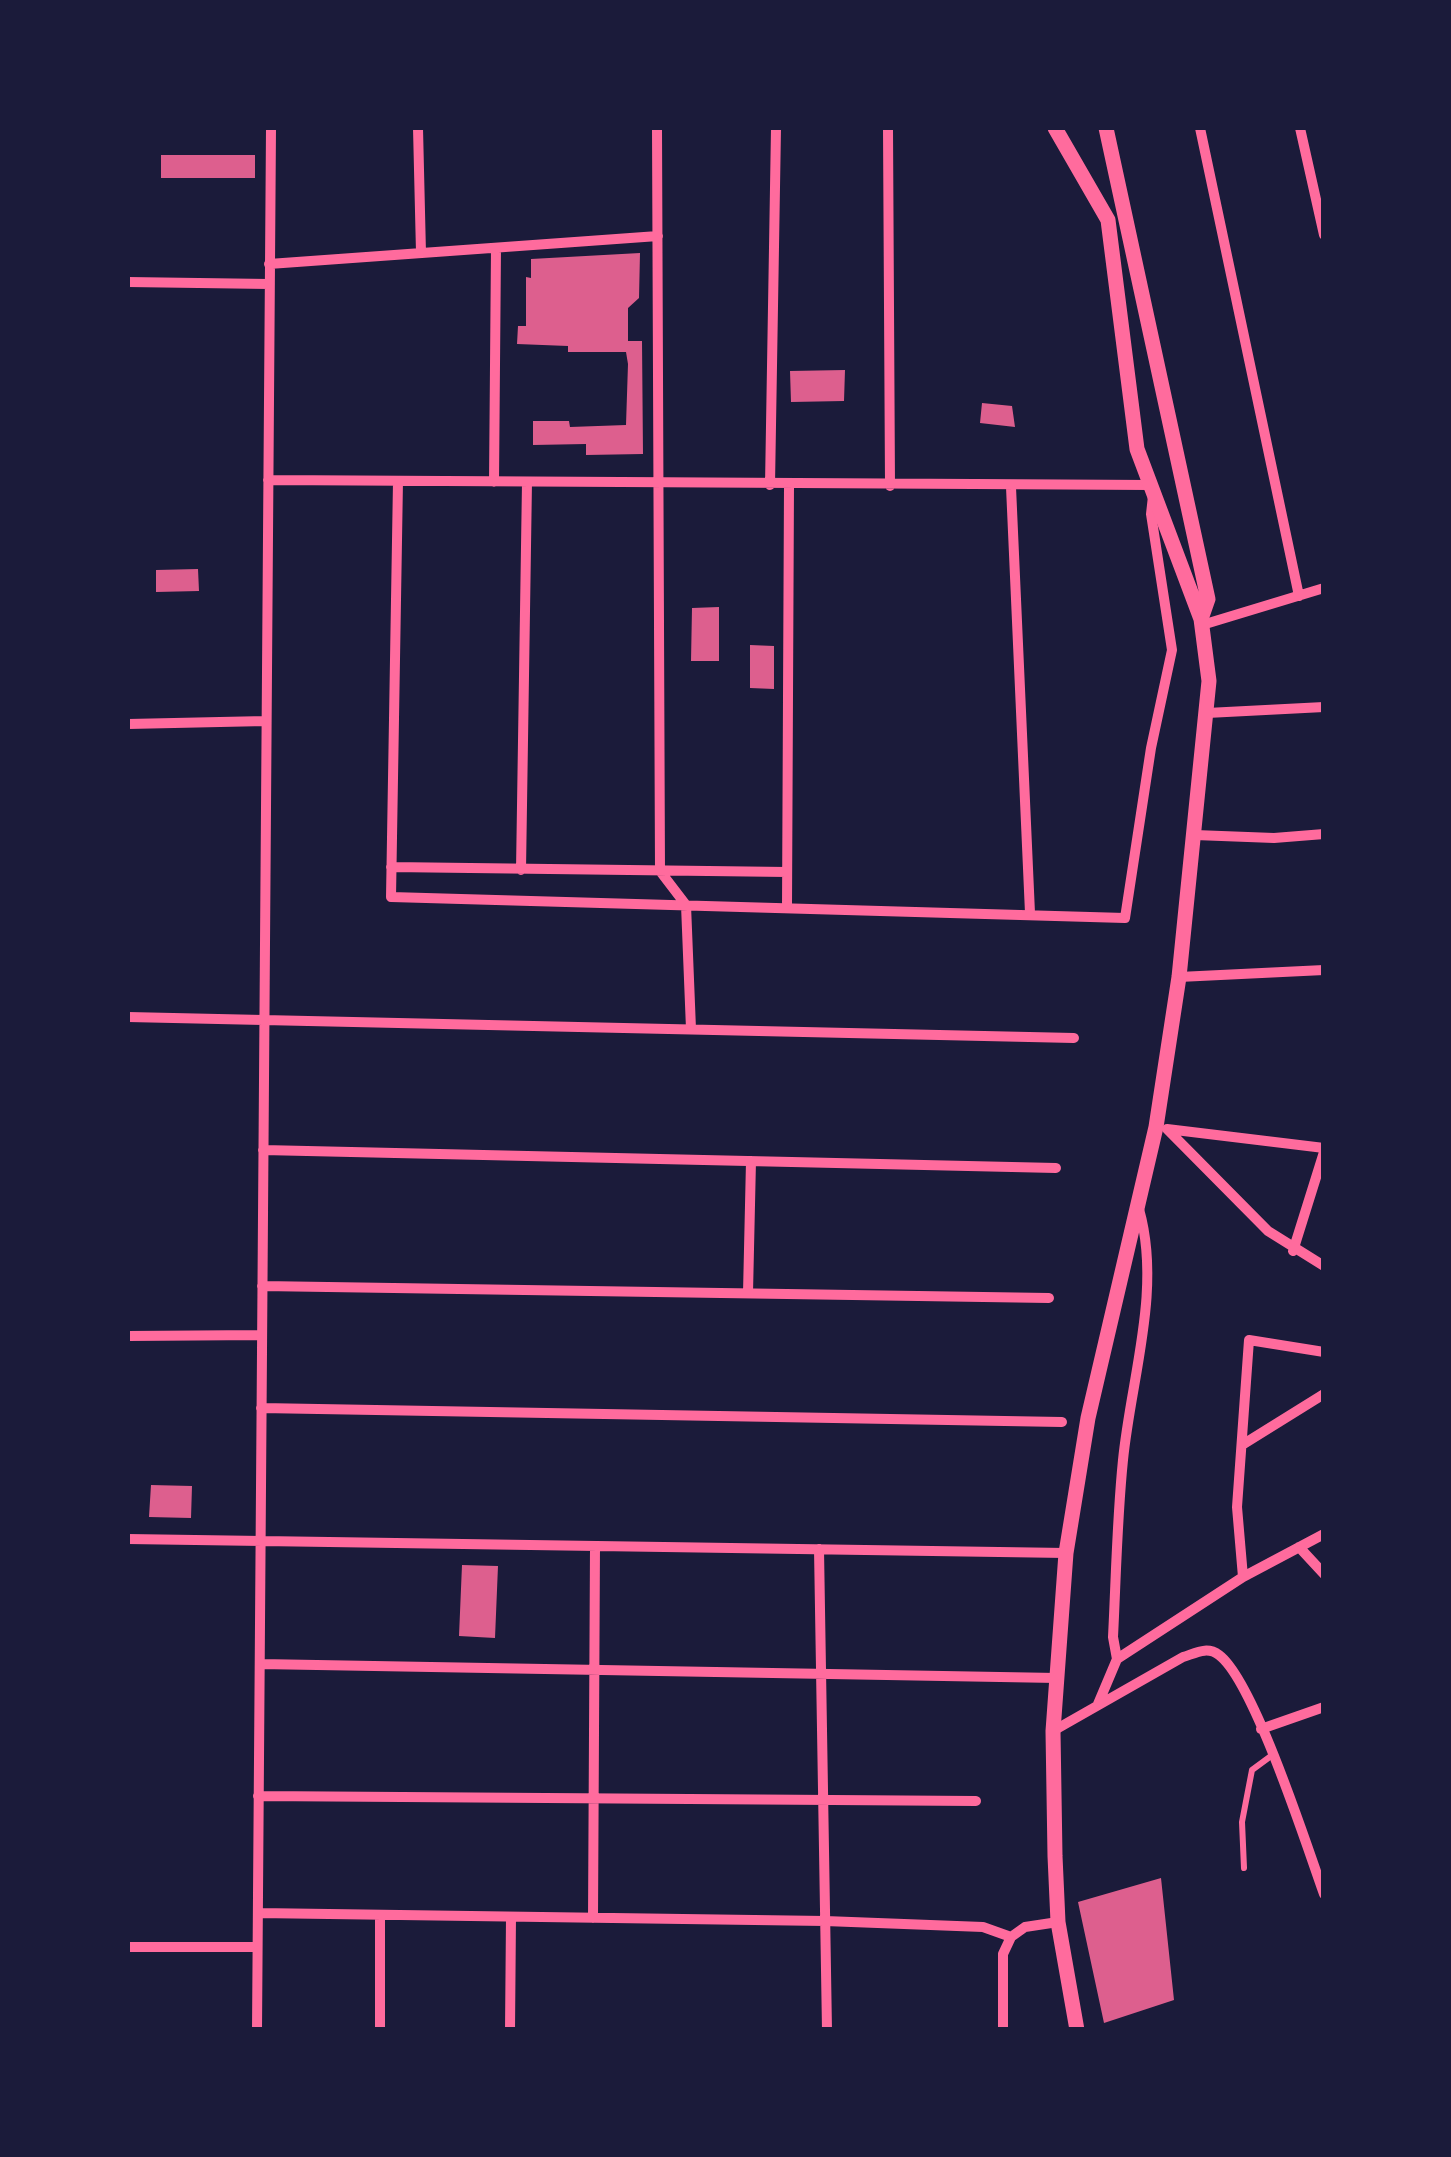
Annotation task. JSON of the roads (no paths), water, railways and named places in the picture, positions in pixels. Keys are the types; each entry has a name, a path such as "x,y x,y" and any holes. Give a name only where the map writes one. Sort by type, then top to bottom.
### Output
{"street":[{"path":"257,2030 270,128"},
{"path":"418,128 421,253"},
{"path":"657,128 660,871 686,904 691,1029"},
{"path":"770,485 776,128"},
{"path":"888,128 890,486"},
{"path":"1054,128 1108,220 1134,432 1201,622 1209,681 1162,1128 1088,1418 1066,1553 1053,1730 1058,1922 1076,2030"},
{"path":"1106,128 1208,599 1201,622"},
{"path":"1200,128 1299,596"},
{"path":"1300,128 1324,234"},
{"path":"269,264 658,236"},
{"path":"494,482 496,248"},
{"path":"128,282 269,284"},
{"path":"268,480 1152,488"},
{"path":"398,481 391,896 1127,916 1151,748 1172,650 1151,514 1152,488"},
{"path":"521,870 527,482"},
{"path":"787,907 789,485"},
{"path":"1011,487 1030,913"},
{"path":"1201,622 1324,588"},
{"path":"1207,713 1324,707"},
{"path":"128,724 266,722"},
{"path":"1195,835 1274,838 1324,834"},
{"path":"391,868 787,872"},
{"path":"1179,977 1324,970"},
{"path":"128,1016 1074,1038"},
{"path":"1162,1128 1324,1150 1293,1251"},
{"path":"1162,1128 1293,1251 1324,1266"},
{"path":"263,1150 1056,1168"},
{"path":"748,1293 751,1161"},
{"path":"1118,1660 1114,1637 1123,1458 1144,1318 1148,1248 1139,1208"},
{"path":"262,1286 1049,1298"},
{"path":"128,1336 262,1335"},
{"path":"1243,1577 1236,1507 1249,1340 1324,1352"},
{"path":"1242,1445 1324,1394"},
{"path":"261,1408 1062,1422"},
{"path":"1098,1706 1118,1660 1243,1577 1324,1534"},
{"path":"128,1538 1066,1553"},
{"path":"592,1918 595,1546"},
{"path":"1299,1547 1324,1574"},
{"path":"819,1549 827,2030"},
{"path":"1053,1730 1183,1657 1206,1649 1228,1664 1260,1729 1318,1862 1324,1894"},
{"path":"260,1664 1057,1678"},
{"path":"1260,1729 1324,1707"},
{"path":"258,1796 976,1800"},
{"path":"258,1914 825,1921 983,1926 1012,1937"},
{"path":"380,1915 380,2030"},
{"path":"510,2030 512,1917"},
{"path":"1002,2030 1003,1954 1012,1937 1024,1927 1058,1922"},
{"path":"128,1948 258,1947"}],"lane":[{"path":"1244,1868 1242,1822 1252,1770 1271,1756"}]}
